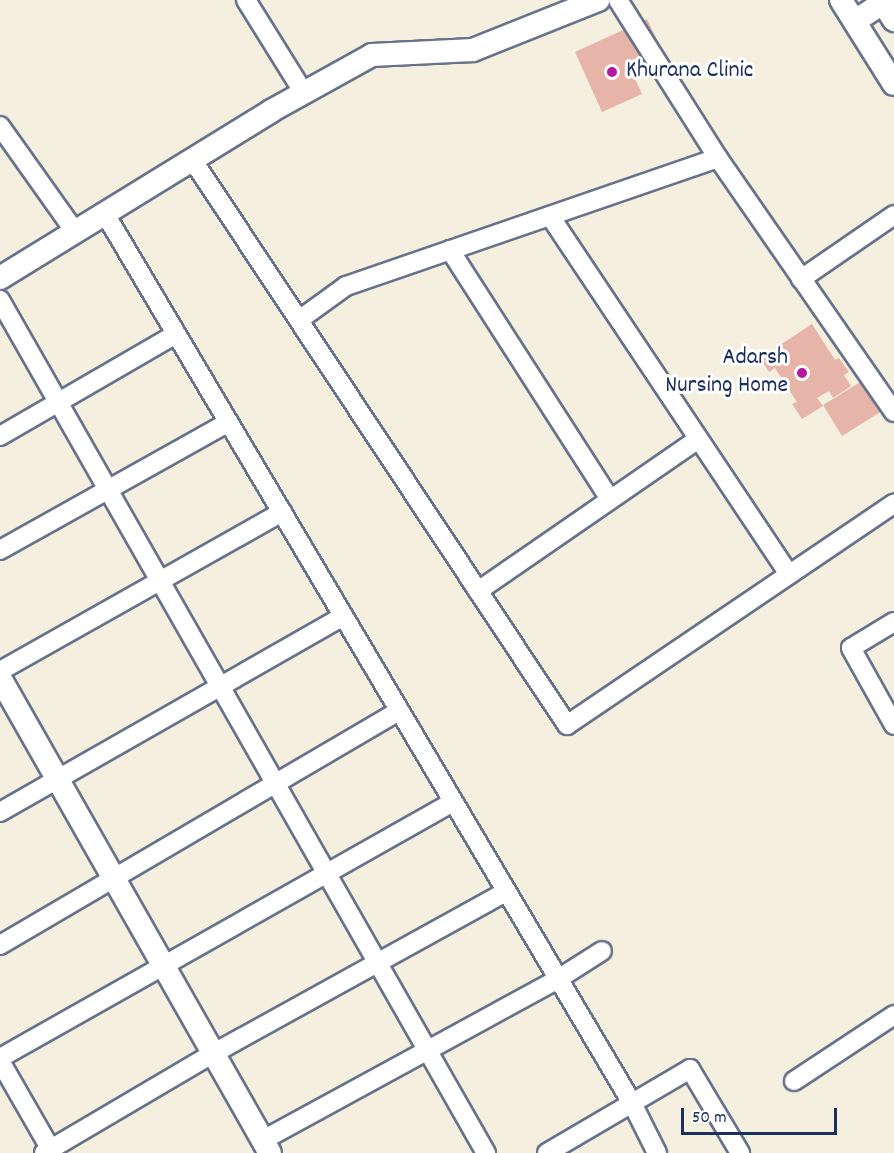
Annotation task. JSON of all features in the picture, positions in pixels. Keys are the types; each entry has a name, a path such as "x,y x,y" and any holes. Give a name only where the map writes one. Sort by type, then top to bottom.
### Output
{"street":[{"path":"246,0 304,93"},
{"path":"0,278 74,230 192,159 372,55 473,50 598,0"},
{"path":"618,0 718,158 894,412"},
{"path":"841,0 894,84"},
{"path":"855,21 886,6"},
{"path":"0,126 74,230"},
{"path":"299,320 346,286 718,158"},
{"path":"192,159 567,725 894,504"},
{"path":"104,212 632,1103 657,1153"},
{"path":"801,279 894,215"},
{"path":"550,216 789,575"},
{"path":"450,250 610,499"},
{"path":"0,300 486,1153"},
{"path":"0,436 59,404 176,334"},
{"path":"0,550 229,422"},
{"path":"478,591 698,439"},
{"path":"0,670 161,583 282,512"},
{"path":"0,812 343,615"},
{"path":"894,622 851,648 894,725"},
{"path":"0,678 214,1053 264,1148 428,1051 558,980 602,951"},
{"path":"0,945 399,711"},
{"path":"453,802 325,871 0,1060 49,1152 214,1053 506,892"},
{"path":"794,1081 894,1015"},
{"path":"547,1153 690,1069 740,1153"}],"building":[{"path":"647,19 664,55 631,70 642,94 602,112 575,52"},
{"path":"812,324 835,360 839,358 849,372 844,375 851,386 833,398 829,391 817,398 823,406 802,419 792,404 797,402 775,368 769,372 760,358"},
{"path":"862,381 882,411 842,436 823,405"}],"place":[{"name":"Khurana Clinic","path":"612,72"},
{"name":"Adarsh Nursing Home","path":"802,373"}]}
